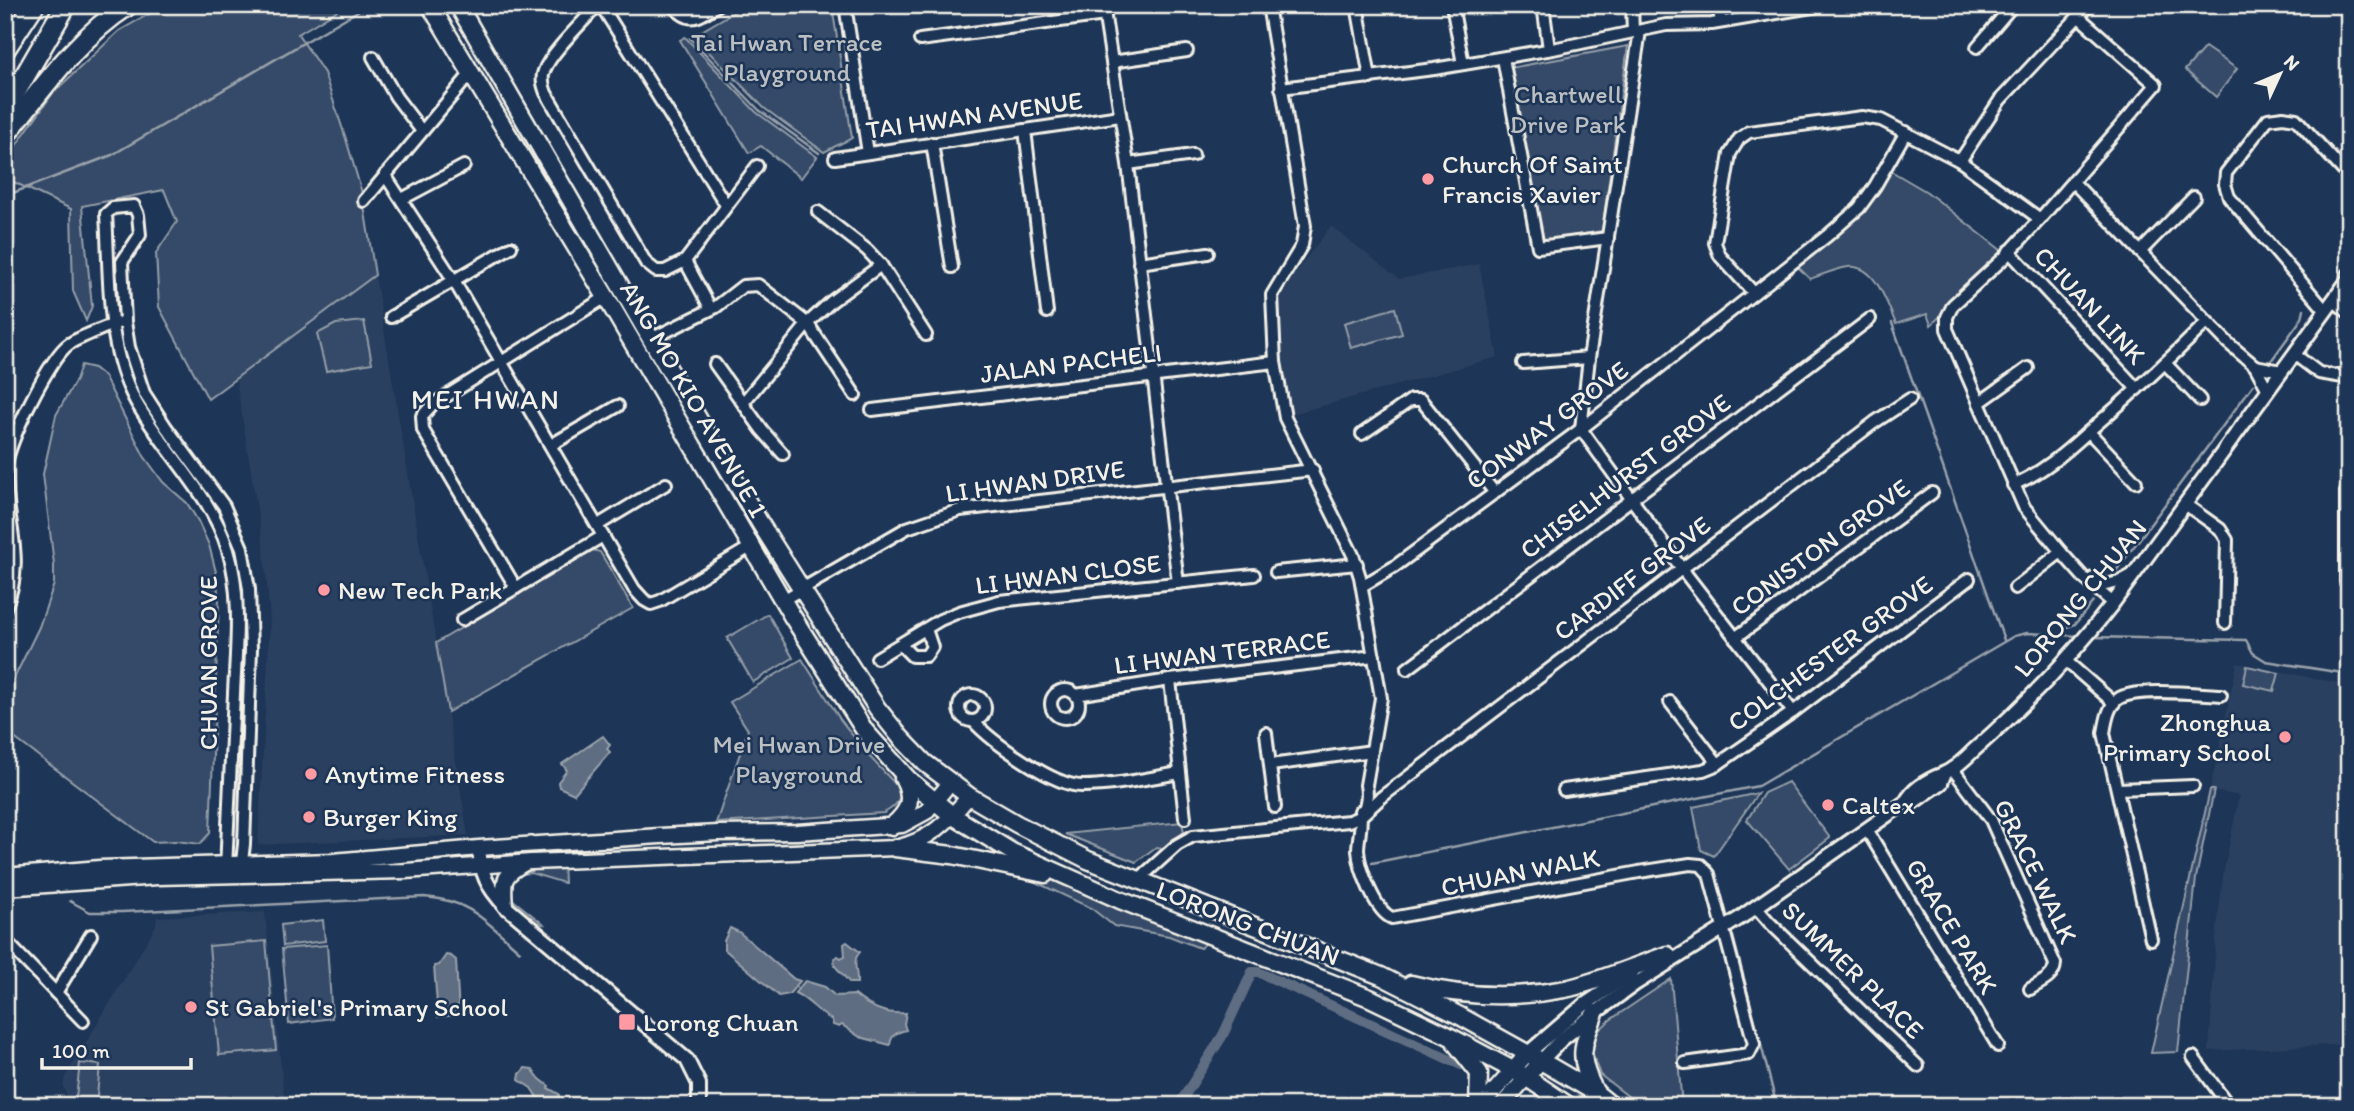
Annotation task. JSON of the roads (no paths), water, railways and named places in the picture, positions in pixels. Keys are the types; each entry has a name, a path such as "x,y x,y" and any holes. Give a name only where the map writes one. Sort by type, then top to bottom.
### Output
{"highway":[{"path":"5,49 34,5"},
{"path":"5,110 66,5"},
{"path":"5,135 48,78 83,39 128,5"}],"main road":[{"name":"ANG MO KIO AVENUE 1","path":"430,5 607,297 783,600 866,731 898,770 934,803"},
{"name":"ANG MO KIO AVENUE 1","path":"458,5 650,339 760,523 804,588 835,643 877,708 909,747 950,783"},
{"path":"892,826 903,816 911,803 907,786 898,770"},
{"path":"5,888 479,848 736,832 797,832 892,826 913,821 934,803 950,783"},
{"name":"LORONG CHUAN","path":"950,783 1017,824 1088,860 1381,976 1534,1058"},
{"path":"895,848 926,838 953,816 969,796"},
{"name":"LORONG CHUAN","path":"934,803 1012,852 1120,900 1323,979 1447,1035 1520,1074 1569,1106"},
{"path":"736,832 743,844 741,853"},
{"path":"613,839 610,849 614,858"},
{"path":"5,876 100,868 405,871 527,862 895,848 952,855 1075,880"},
{"path":"505,906 505,877 527,862"},
{"path":"1381,976 1464,995 1496,996 1566,989 1667,955"},
{"path":"1595,1013 1584,1040 1582,1055 1585,1073 1596,1093"},
{"path":"1447,1035 1479,1073 1480,1106"},
{"path":"1480,1106 1520,1074 1534,1058 1596,1093 1612,1106"},
{"path":"1501,1106 1520,1074"}],"street":[{"path":"726,205 599,5 548,63 543,76 544,88 646,264 656,271 665,271 685,261 757,166"},
{"path":"672,5 685,18 692,18 718,5"},
{"path":"845,5 868,153"},
{"path":"1268,5 1305,234 1299,251 1272,295 1275,362 1286,418 1357,564 1362,586 1381,708 1371,751 1366,806 1361,816"},
{"path":"1357,5 1370,78"},
{"path":"1452,5 1463,64"},
{"path":"1543,5 1549,49"},
{"path":"1632,5 1637,32 1581,429 1682,569 1793,712"},
{"path":"1718,5 1721,22"},
{"path":"1281,88 1503,58 1666,25 1721,22 1824,5"},
{"path":"1977,47 2012,5"},
{"path":"1960,160 2000,100 2089,5"},
{"path":"920,40 1104,10"},
{"name":"LI HWAN CLOSE","path":"1104,10 1128,164 1178,583"},
{"path":"2079,17 2156,85 2040,219 1954,305 1947,317 1948,330 2024,507 2061,552 2113,603"},
{"path":"1112,62 1187,51"},
{"path":"373,57 396,97 421,130"},
{"path":"1503,58 1538,247 1608,238"},
{"path":"364,201 472,72"},
{"name":"TAI HWAN AVENUE","path":"835,158 1120,116"},
{"path":"1754,293 1720,256 1716,247 1730,154 1739,139 1755,131 1862,117 1889,123 1960,160 2040,219"},
{"path":"2349,177 2296,119 2283,117 2268,119 2226,173 2225,184 2229,197 2329,305 2349,313"},
{"path":"1025,130 1047,312"},
{"name":"CONWAY GROVE","path":"1362,586 1394,568 1581,429 1827,236 1859,208 1906,132"},
{"path":"932,143 952,267"},
{"path":"1128,164 1193,155"},
{"path":"402,199 464,166"},
{"path":"385,175 454,281 637,593 651,604 660,601 752,546"},
{"path":"2073,182 2207,322 2255,366 2268,390"},
{"path":"2140,252 2194,197"},
{"name":"CHUAN GROVE","path":"134,206 138,215 140,235 122,262 129,348 145,393 166,427 224,506 242,548 249,589 251,649 234,870 235,588 229,551 212,511 157,436 135,400 112,324 106,214 113,208 134,206"},
{"path":"818,212 867,250 881,265 926,335"},
{"path":"391,317 511,247"},
{"name":"CHUAN LINK","path":"2009,251 2137,389"},
{"path":"1139,263 1208,253"},
{"path":"685,261 711,309"},
{"path":"743,403 808,324 831,301 881,265"},
{"name":"LORONG CHUAN","path":"1534,1058 1595,1013 1756,907 1906,802 1913,802 1941,783 1948,771 2032,697 2081,645 2135,574 2348,280"},
{"path":"650,339 711,309 743,286 754,284 767,290 808,324 855,395"},
{"path":"516,588 424,430 422,416 429,407 607,297"},
{"name":"CHISELHURST GROVE","path":"1407,669 1870,319"},
{"path":"5,608 14,582 16,558 6,465 15,438 38,389 68,344 112,324 125,322"},
{"path":"2014,485 2046,466 2089,432 2207,322"},
{"path":"2294,354 2319,373 2349,378"},
{"path":"1523,363 1589,358"},
{"name":"JALAN PACHELI","path":"872,410 1275,362"},
{"path":"2165,363 2200,400"},
{"path":"715,364 783,454"},
{"path":"2255,366 2283,371"},
{"path":"1979,403 2028,368"},
{"name":"CARDIFF GROVE","path":"1138,880 1177,845 1193,836 1304,827 1349,821 1361,816 1383,796 1875,422 1910,399"},
{"path":"1362,433 1410,400 1421,400 1495,492"},
{"path":"551,445 618,406"},
{"path":"2089,432 2136,482"},
{"name":"LI HWAN DRIVE","path":"783,600 894,535 935,517 984,507 1313,470"},
{"path":"462,620 516,588 666,484"},
{"path":"2349,486 2346,492 2346,582 2349,585"},
{"name":"CONISTON GROVE","path":"1735,638 1933,493"},
{"path":"2185,504 2220,529 2227,540 2225,623"},
{"path":"2015,588 2061,552"},
{"path":"1276,572 1357,564"},
{"path":"2076,568 2106,585 2135,574"},
{"name":"LI HWAN CLOSE","path":"877,658 958,612 999,601 1254,575"},
{"name":"COLCHESTER GROVE","path":"1563,790 1703,770 1717,764 1793,712 1969,579"},
{"path":"901,645 912,656 926,656 932,647 926,629"},
{"name":"LI HWAN TERRACE","path":"1076,695 1170,680 1374,656"},
{"path":"2066,661 2114,703"},
{"path":"1170,680 1185,818"},
{"path":"2151,939 2104,733 2106,719 2114,703 2122,696 2133,693 2221,695"},
{"name":"COLCHESTER GROVE","path":"1670,702 1717,764"},
{"path":"973,721 1011,752 1062,782 1081,787 1180,774"},
{"path":"1266,733 1276,807"},
{"path":"1271,765 1371,751"},
{"name":"GRACE WALK","path":"1948,771 1991,820 2055,964 2050,976 2030,989"},
{"path":"1366,785 1375,794 1383,796"},
{"path":"2118,789 2193,786"},
{"name":"CHUAN WALK","path":"1361,816 1358,850 1360,863 1376,905 1388,917 1400,918 1690,864 1701,865 1709,874 1723,929"},
{"name":"GRACE PARK","path":"1867,830 1998,1046"},
{"path":"479,848 481,866 490,890 505,906 687,1060 699,1084 699,1106"},
{"name":"SUMMER PLACE","path":"1756,907 1918,1066"},
{"path":"1685,1063 1749,1054 1753,1050 1754,1044 1723,929"},
{"path":"56,993 91,935"},
{"path":"5,940 83,1021"},
{"name":"LORONG CHUAN","path":"1534,1058 1605,990 1667,955 1696,946"},
{"path":"2193,1057 2229,1106"}],"waterway":[{"path":"5,196 112,155 368,5"},
{"path":"690,38 759,110 819,153"},
{"path":"2271,361 2302,318 2304,309"},
{"path":"1892,323 2004,640"},
{"path":"2110,579 2253,385"},
{"path":"2062,634 2067,627 2075,624 2093,602"},
{"path":"1372,863 1758,786 2014,636 2027,633 2079,636"},
{"path":"2089,637 2246,640 2253,653 2266,661 2349,674"},
{"path":"70,901 90,912 122,912 424,897 454,903 477,914 520,951"},
{"path":"1733,936 1775,1099"},
{"path":"1178,1106 1223,1035 1252,972 1258,972 1461,1065"}],"place":[{"name":"Church Of Saint Francis Xavier","path":"1428,179"},
{"name":"New Tech Park","path":"324,590"},
{"name":"Zhonghua Primary School","path":"2285,737"},
{"name":"Anytime Fitness","path":"311,774"},
{"name":"Caltex","path":"1828,805"},
{"name":"Burger King","path":"309,817"},
{"name":"St Gabriel's Primary School","path":"191,1007"},
{"name":"Lorong Chuan","path":"627,1022"}],"district":[{"name":"MEI HWAN","path":"486,399"}],"park label":[{"name":"Tai Hwan Terrace Playground","path":"787,57"},
{"name":"Chartwell Drive Park","path":"1568,109"},
{"name":"Mei Hwan Drive Playground","path":"799,759"}]}
